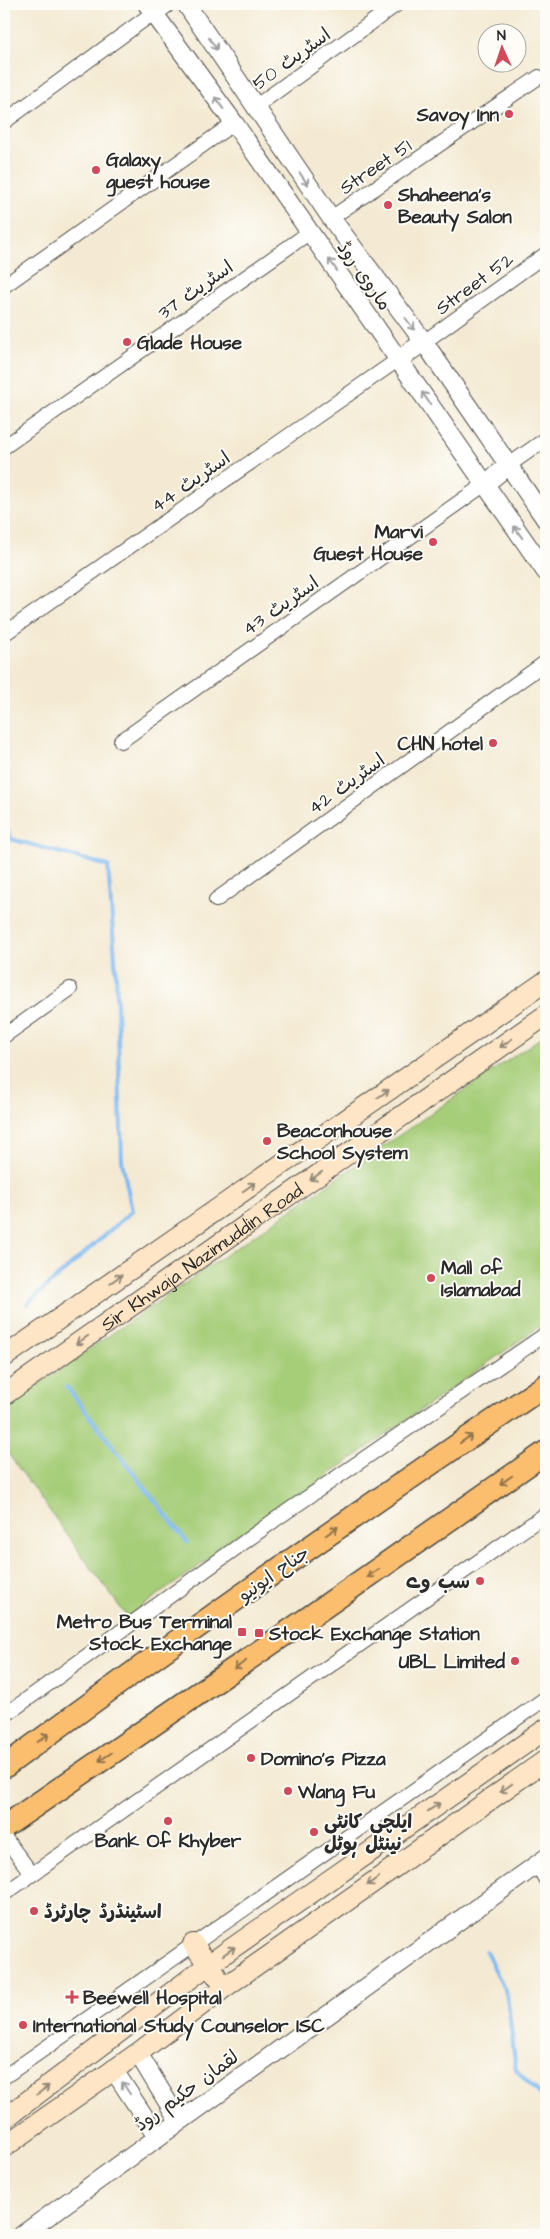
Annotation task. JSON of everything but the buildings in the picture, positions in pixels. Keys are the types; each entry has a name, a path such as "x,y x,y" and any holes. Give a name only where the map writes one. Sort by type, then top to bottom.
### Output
{"main road":[{"name":"Sir Khwaja Nazimuddin Road","path":"4,1357 546,981"},
{"name":"Sir Khwaja Nazimuddin Road","path":"4,1394 546,1015"},
{"name":"جناح ایونیو","path":"4,1767 127,1675 311,1545 546,1384"},
{"path":"4,1827 546,1452"},
{"path":"4,2119 208,1965 546,1729"},
{"path":"4,2147 138,2053 225,1987 546,1760"},
{"path":"193,1944 225,1987"}],"street":[{"name":"ماروی روڈ","path":"186,4 331,218 424,342 546,520"},
{"name":"اسٹریٹ 50","path":"255,107 397,4"},
{"name":"ماروی روڈ","path":"156,7 234,123 546,572"},
{"path":"4,122 156,7"},
{"name":"Street 51","path":"331,218 539,77"},
{"path":"4,286 255,107"},
{"path":"310,232 331,218"},
{"name":"اسٹریٹ 37","path":"4,447 310,232"},
{"name":"Street 52","path":"424,342 546,254"},
{"path":"399,359 424,342"},
{"name":"اسٹریٹ 44","path":"4,634 399,359"},
{"path":"485,484 546,439"},
{"name":"اسٹریٹ 43","path":"121,741 485,484"},
{"name":"اسٹریٹ 42","path":"216,900 546,662"},
{"path":"4,1036 70,989"},
{"path":"4,1716 276,1520 546,1334"},
{"path":"4,1894 546,1514"},
{"path":"4,2077 546,1698"},
{"path":"4,1837 32,1874"},
{"path":"541,1861 546,1880"},
{"name":"لقمان حکیم روڈ","path":"24,2235 158,2136 541,1861"},
{"path":"138,2053 179,2122"},
{"path":"114,2069 158,2136"}],"green space":[{"path":"546,1034 546,1322 127,1617 4,1448 4,1408"}],"waterway":[{"path":"4,824 11,839 108,866 116,972 122,1161 132,1211 27,1304"},
{"path":"67,1387 187,1542"},
{"path":"486,1951 507,1995 516,2070 546,2100"}],"place":[{"name":"Savoy Inn","path":"509,114"},
{"name":"Galaxy guest house","path":"96,170"},
{"name":"Shaheena's Beauty Salon","path":"388,205"},
{"name":"Glade House","path":"127,342"},
{"name":"Marvi Guest House","path":"433,542"},
{"name":"CHN hotel","path":"493,743"},
{"name":"Beaconhouse School System","path":"267,1141"},
{"name":"Mall of Islamabad","path":"431,1278"},
{"name":"سب وے","path":"480,1581"},
{"name":"Metro Bus Terminal Stock Exchange","path":"242,1632"},
{"name":"Stock Exchange Station","path":"259,1633"},
{"name":"UBL Limited","path":"515,1661"},
{"name":"Domino's Pizza","path":"251,1758"},
{"name":"Wang Fu","path":"288,1791"},
{"name":"Bank Of Khyber","path":"168,1821"},
{"name":"ایلچی کانٹی نینٹل ہوٹل","path":"314,1832"},
{"name":"اسٹینڈرڈ چارٹرڈ","path":"34,1911"},
{"name":"Beewell Hospital","path":"72,1997"},
{"name":"International Study Counselor ISC","path":"23,2025"}]}
